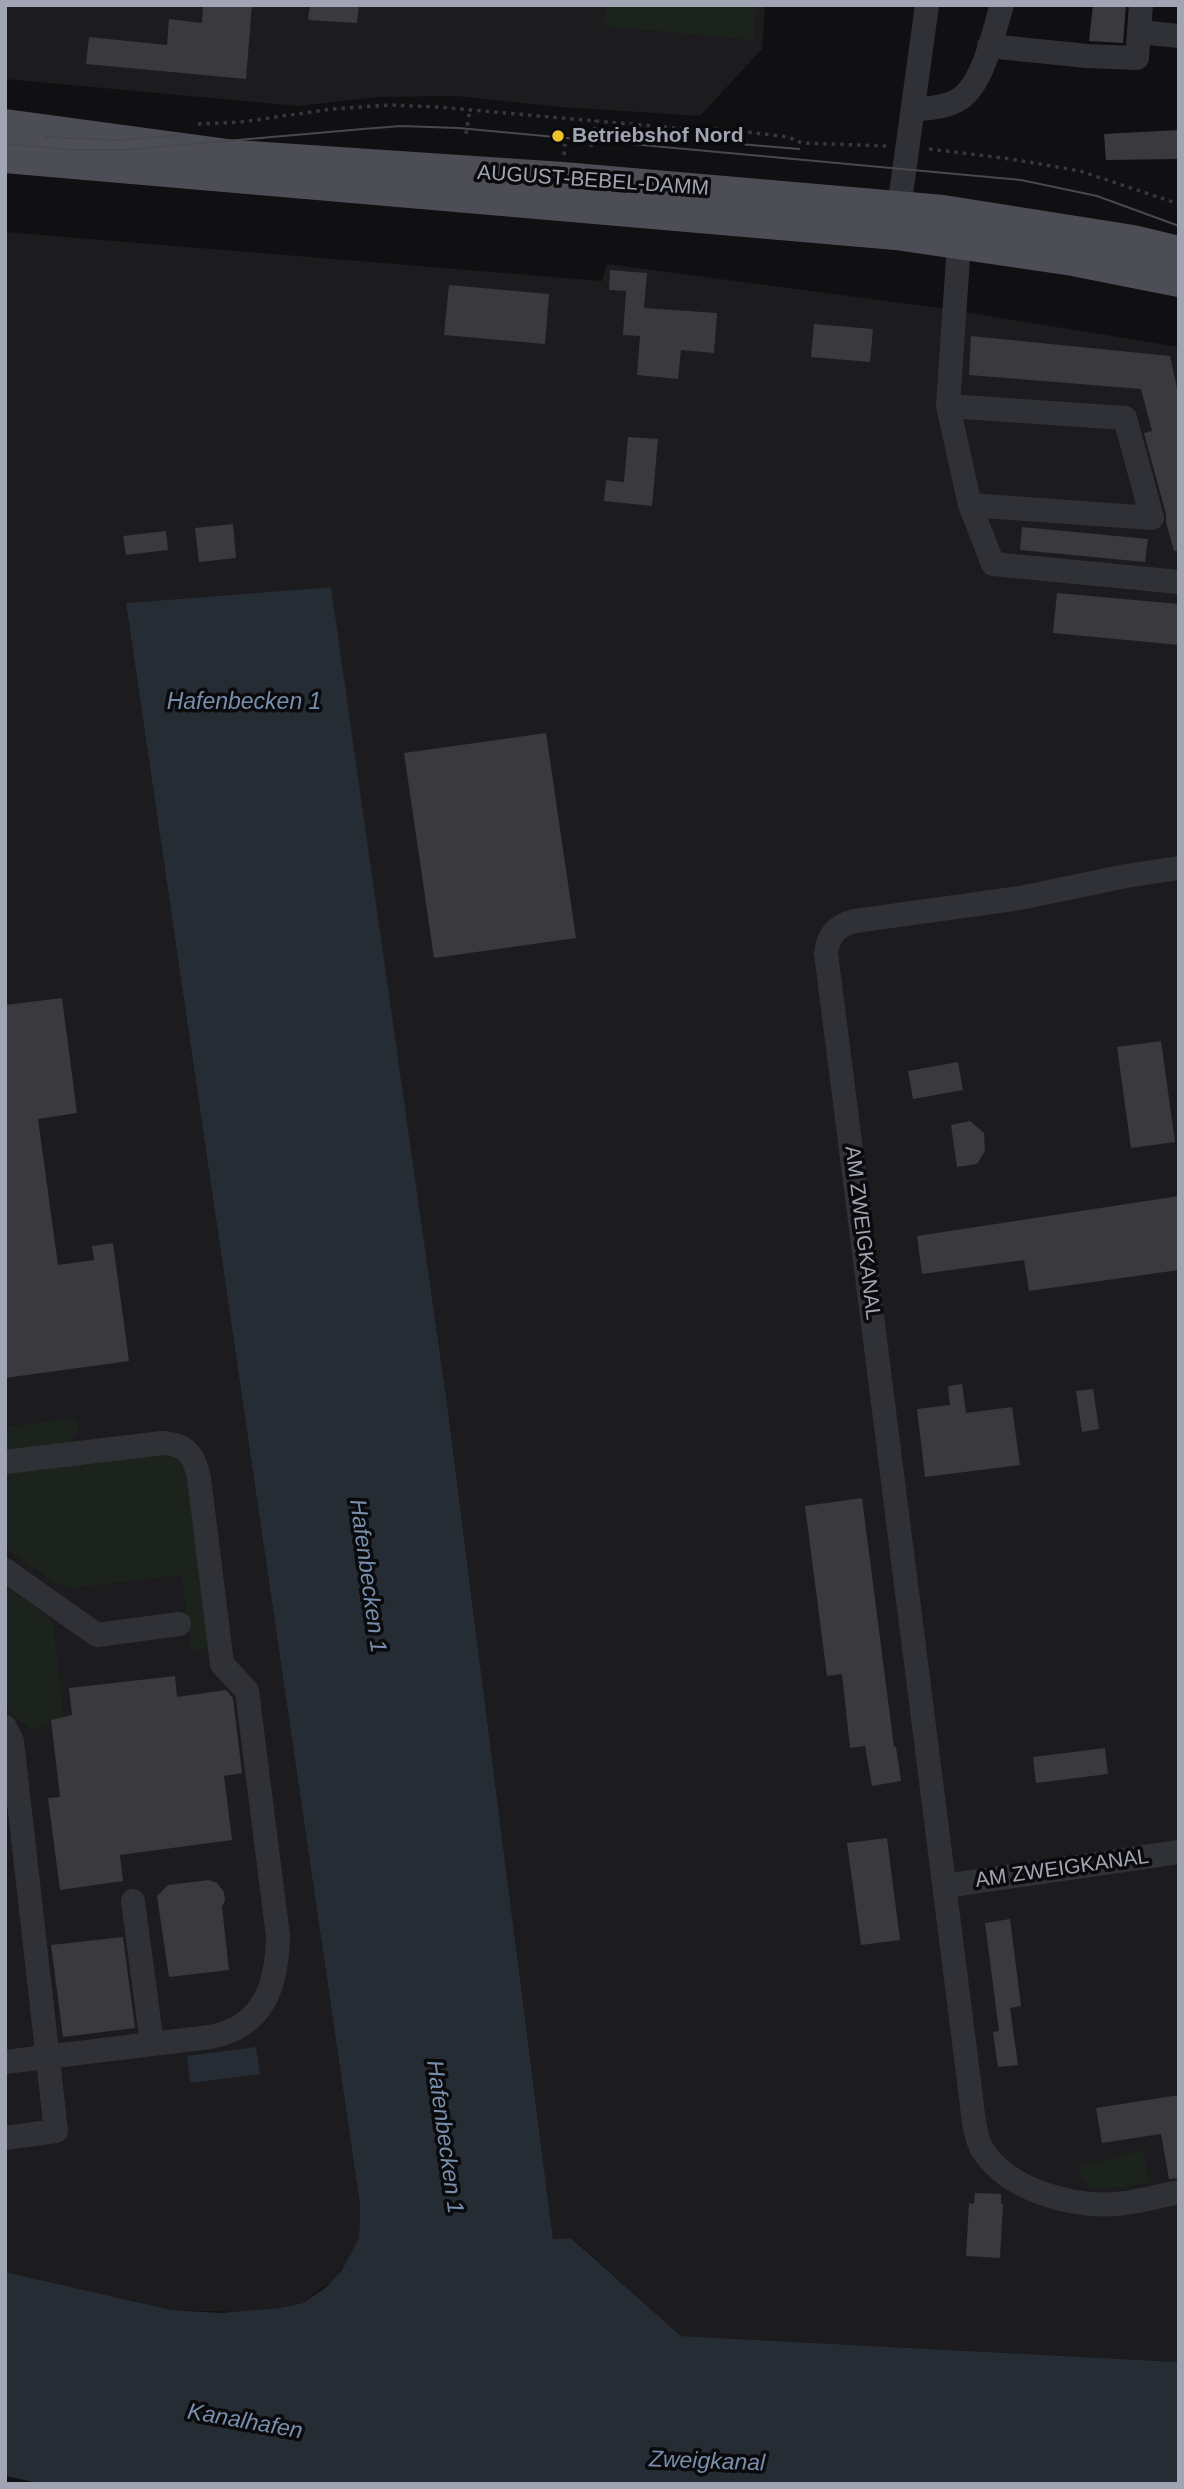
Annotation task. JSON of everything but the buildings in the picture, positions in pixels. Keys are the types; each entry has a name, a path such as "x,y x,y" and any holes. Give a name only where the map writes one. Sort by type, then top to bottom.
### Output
{"main road":[{"name":"AUGUST-BEBEL-DAMM","path":"5,125 235,156 563,178 897,220 960,243 1073,260 1179,281"},
{"name":"AUGUST-BEBEL-DAMM","path":"5,158 897,220 988,217 1133,241 1179,252"}],"street":[{"path":"897,220 927,5"},
{"path":"913,110 949,104 968,93 976,81 1003,5"},
{"path":"989,46 1087,57 1137,58 1141,5"},
{"path":"1139,32 1179,36"},
{"path":"960,243 948,406 970,505 993,564 1179,582"},
{"path":"948,406 1125,418 1152,518 970,505"},
{"name":"AM ZWEIGKANAL","path":"1179,868 1020,898 855,921 837,928 828,941 827,958 944,1886 975,2123 982,2148 995,2164 1030,2189 1086,2205 1117,2204 1179,2192"},
{"path":"5,1462 166,1443 185,1448 196,1463 222,1664 247,1691 277,1928 277,1952 271,1984 265,2000 245,2025 217,2036 5,2062"},
{"path":"5,1570 97,1635 179,1624"},
{"path":"5,1727 13,1743 56,2131 5,2138"},
{"name":"AM ZWEIGKANAL","path":"944,1886 1179,1852"},
{"path":"134,1901 152,2044"}],"path":[{"path":"191,125 390,105 723,130 788,137 802,143 883,146"},
{"path":"466,134 470,109"},
{"path":"590,147 596,120"},
{"path":"925,149 998,157 1080,171 1179,204"}],"shaded area":[{"path":"5,5 765,5 762,49 700,116 561,107 456,96 379,97 298,106 5,79"},
{"path":"605,5 756,5 754,40 604,26"},
{"path":"5,232 602,281 607,264 940,308 1179,347 1179,2362 681,2336 572,2238 553,2239 446,1396 330,587 126,603 360,2205 359,2238 349,2260 334,2279 303,2303 237,2312 172,2310 5,2272"},
{"path":"76,1418 78,1430 69,1444 5,1452 5,1427"},
{"path":"157,1454 175,1458 186,1469 211,1648 191,1650 182,1575 71,1588 55,1583 5,1548 5,1473"},
{"path":"5,1587 45,1614 53,1625 64,1716 50,1720 51,1726 30,1729 5,1708"},
{"path":"1144,2151 1149,2183 1091,2188 1079,2173 1079,2165"}],"water":[{"name":"Hafenbecken 1","path":"331,587 446,1396 553,2239 571,2238 681,2336 1179,2362 1179,2484 44,2484 5,2476 5,2272 172,2310 221,2313 278,2308 303,2303 325,2288 342,2270 359,2238 360,2205 126,603"},
{"path":"256,2047 260,2074 190,2083 187,2056"}],"tram line":[{"path":"5,144 75,150 124,150 401,126 458,128 1021,180 1097,196 1179,226"},
{"path":"45,137 117,140 181,135"},
{"path":"739,144 799,149"}],"place":[{"name":"Betriebshof Nord","path":"558,136"}],"water label":[{"name":"Kanalhafen","path":"245,2422"},
{"name":"Zweigkanal","path":"707,2462"}]}
